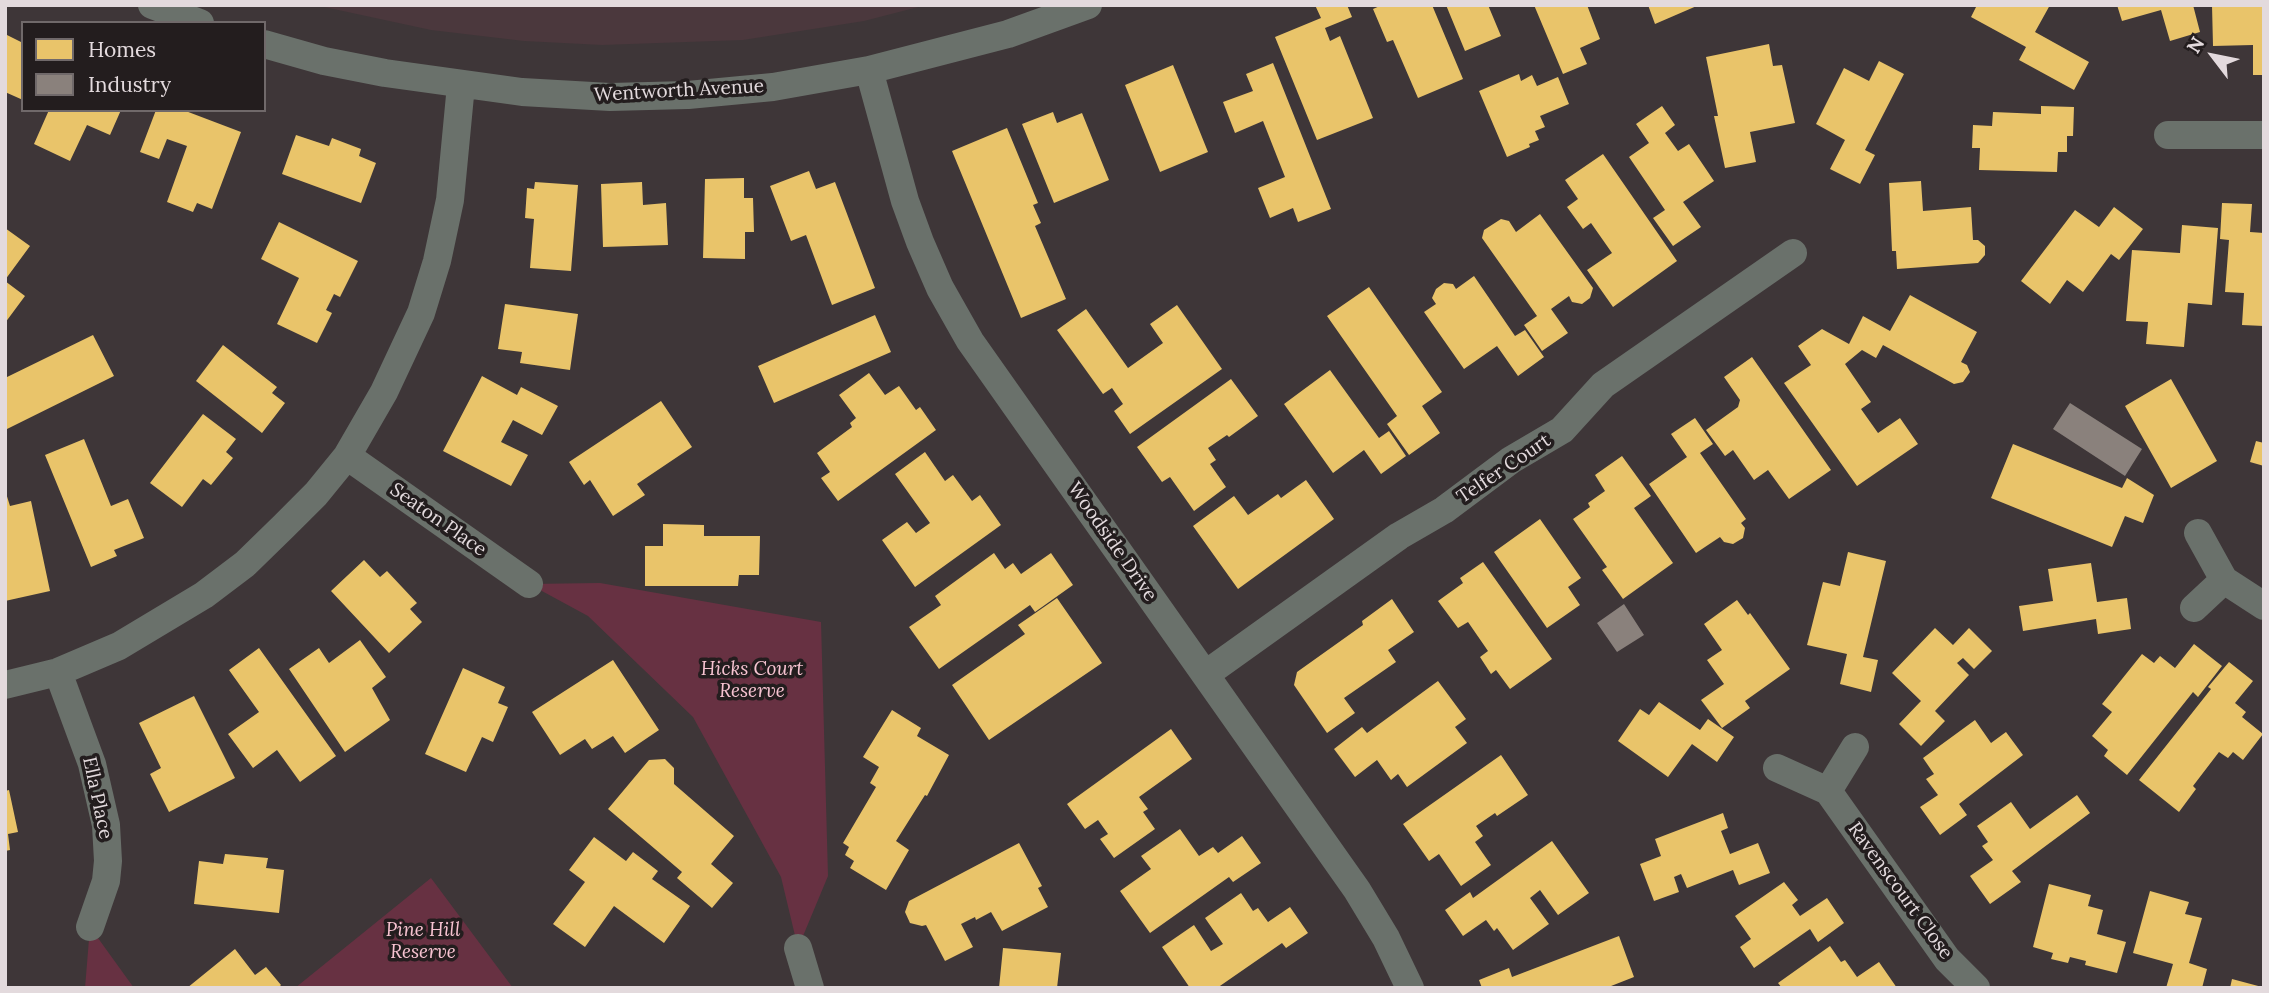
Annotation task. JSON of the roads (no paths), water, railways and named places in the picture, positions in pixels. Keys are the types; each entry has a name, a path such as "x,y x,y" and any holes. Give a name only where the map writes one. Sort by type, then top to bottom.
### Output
{"street":[{"path":"152,5 195,21"},
{"name":"Wentworth Avenue","path":"266,45 324,61 461,85 597,96 688,94 772,87 869,70 1008,34 1075,8"},
{"name":"Woodside Drive","path":"869,70 905,201 920,242 955,315 990,371 1357,890 1387,938 1410,988"},
{"path":"5,685 58,672 119,646 204,595 245,564 316,494 347,456 384,392 421,313 437,261 450,200 461,85"},
{"path":"2168,135 2264,135"},
{"name":"Telfer Court","path":"1206,674 1399,536 1444,510 1511,460 1562,430 1603,385 1793,253"},
{"name":"Seaton Place","path":"347,456 529,584"},
{"path":"2198,533 2224,580 2264,606"},
{"path":"2194,608 2224,580"},
{"name":"Ella Place","path":"58,672 92,764 106,825 106,881 90,927"},
{"path":"1828,792 1855,747"},
{"name":"Ravenscourt Close","path":"1777,768 1828,792 1947,959 1976,988"},
{"path":"798,948 810,988"}],"park label":[{"name":"Hicks Court Reserve","path":"752,681"},
{"name":"Pine Hill Reserve","path":"423,942"}]}
